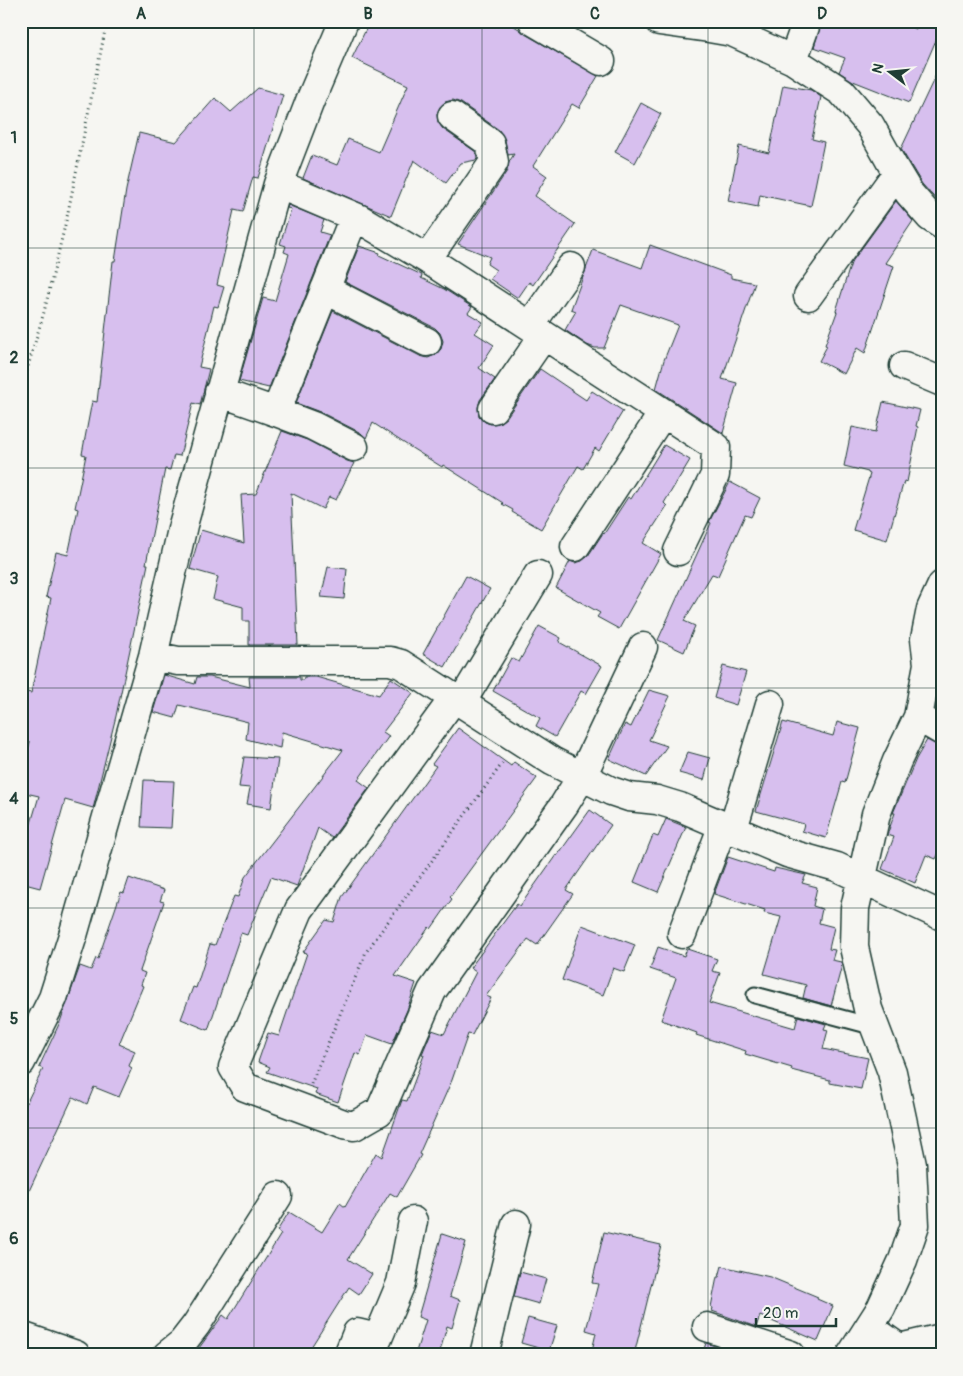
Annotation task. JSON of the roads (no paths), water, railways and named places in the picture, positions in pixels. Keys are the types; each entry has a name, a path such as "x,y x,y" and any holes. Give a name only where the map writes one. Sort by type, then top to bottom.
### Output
{"street":[{"path":"21,1062 53,998 74,932 153,656 183,525 278,184 344,21"},
{"path":"533,21 601,61"},
{"path":"659,21 732,32 793,60 842,92 870,125 910,193 930,217 942,225"},
{"path":"793,60 807,21"},
{"path":"427,259 494,162 490,143 452,116"},
{"path":"808,296 897,173"},
{"path":"278,184 354,217 427,259 716,447 715,475 678,551"},
{"path":"276,412 354,217"},
{"path":"493,409 570,268"},
{"path":"325,290 427,342"},
{"path":"904,366 942,382"},
{"path":"219,392 313,426 354,447"},
{"path":"575,546 663,413"},
{"path":"538,575 458,701 299,910 233,1067 245,1087 354,1126 380,1111 432,991 564,805 582,776 643,648"},
{"path":"851,1355 881,1308 915,1225 912,1165 892,1072 868,1009 854,947 855,908 876,814 897,761 918,717 928,664 925,640 931,609 942,585"},
{"path":"153,656 178,661 390,661 401,664 552,761 611,791 629,797 657,800 680,807 787,853 837,867 942,916"},
{"path":"682,934 728,827 770,704"},
{"path":"918,717 942,731"},
{"path":"167,1355 182,1343 196,1325 278,1196"},
{"path":"348,1355 357,1333 378,1338 401,1283 413,1221"},
{"path":"484,1355 516,1224"},
{"path":"707,1326 791,1355"},
{"path":"869,1327 900,1348 937,1339 942,1342"},
{"path":"21,1336 76,1355"}],"lane":[{"path":"755,995 875,1027"}]}
